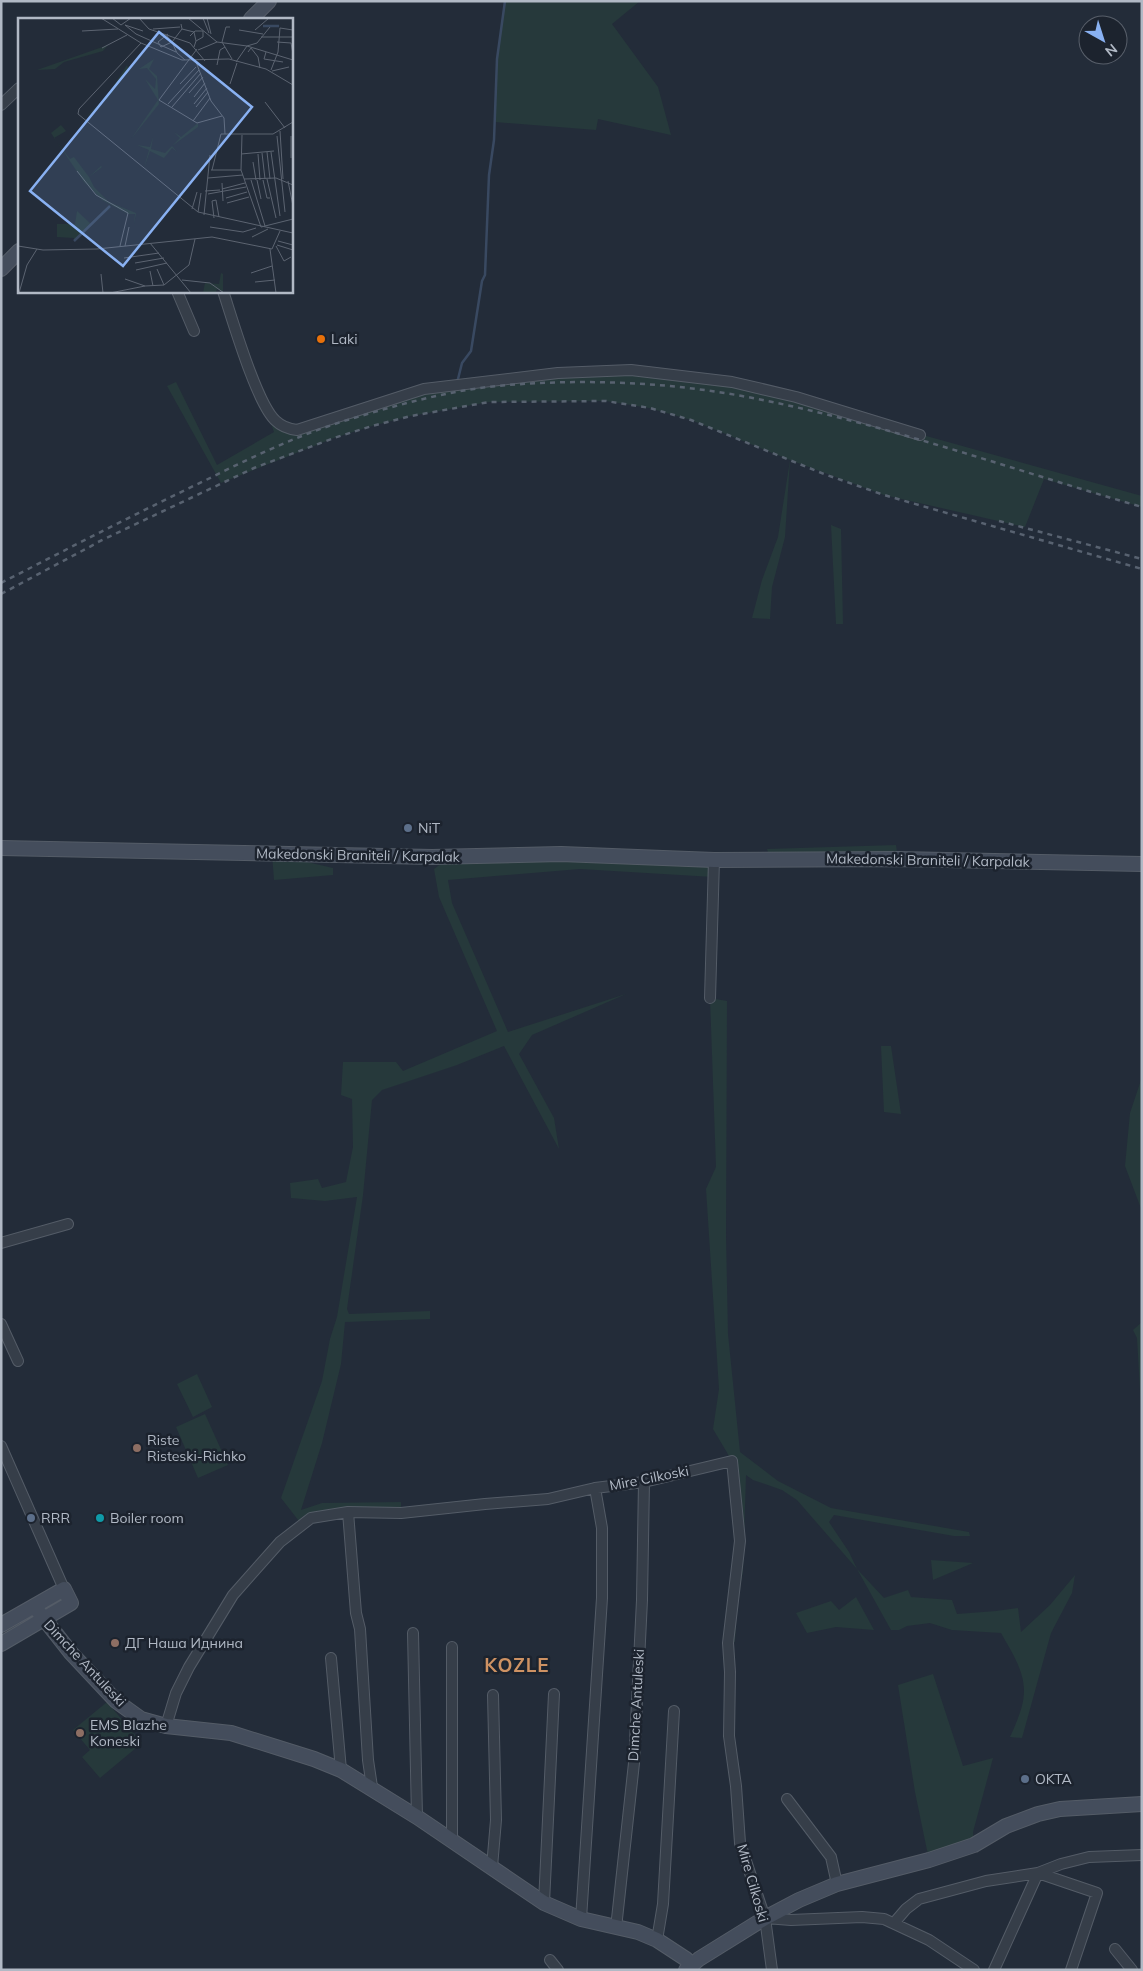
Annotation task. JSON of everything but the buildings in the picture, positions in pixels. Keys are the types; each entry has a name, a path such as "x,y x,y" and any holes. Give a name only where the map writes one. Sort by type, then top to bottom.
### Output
{"street":[{"path":"251,18 269,1"},
{"path":"1,105 18,89"},
{"path":"1,269 18,252"},
{"path":"177,292 194,330"},
{"path":"224,292 243,350 266,407 275,421 287,428 297,430 424,389 558,373 631,370 732,382 796,397 920,435"},
{"name":"Makedonski Braniteli / Karpalak","path":"1,848 432,857 561,854 714,860 914,859 1142,864"},
{"path":"710,998 714,860"},
{"path":"1,1243 68,1224"},
{"path":"1,1324 18,1361"},
{"path":"1,1446 71,1603 1,1644"},
{"name":"Mire Cilkoski","path":"166,1726 176,1693 233,1595 280,1542 311,1518 348,1512 401,1513 485,1504 548,1500 596,1488 644,1482 732,1461 740,1541 728,1643 730,1672 728,1736 736,1786 740,1843 765,1918 772,1970"},
{"name":"Dimche Antuleski","path":"616,1928 634,1763 642,1582 644,1482"},
{"path":"580,1919 602,1598 602,1528 596,1488"},
{"path":"348,1512 356,1613 360,1629 368,1760 372,1787"},
{"path":"1,1625 64,1589"},
{"name":"Dimche Antuleski","path":"34,1606 43,1620 116,1702 141,1719 166,1726 232,1734 314,1759 341,1770 372,1787 544,1903 580,1919 638,1932 657,1940 686,1959 689,1968"},
{"path":"412,1633 417,1817"},
{"path":"452,1647 452,1840"},
{"path":"331,1658 341,1770"},
{"path":"544,1903 554,1694"},
{"path":"492,1867 496,1820 493,1695"},
{"path":"657,1940 662,1904 674,1711"},
{"path":"788,1799 831,1858 837,1884"},
{"path":"689,1968 765,1918 799,1900 837,1884 929,1860 974,1845 1006,1826 1038,1814 1060,1810 1142,1804"},
{"path":"894,1923 918,1899 986,1881 1038,1873 1061,1864 1089,1857 1142,1855"},
{"path":"994,1970 1038,1873"},
{"path":"1038,1873 1097,1892 1071,1970"},
{"path":"765,1918 791,1920 862,1917 884,1919 929,1940 974,1970"},
{"path":"1115,1949 1132,1970"},
{"path":"550,1960 558,1970"}],"shaded area":[{"path":"505,1 640,1 612,24 658,87 671,135 598,119 596,130 495,122 497,59"},
{"path":"631,370 732,382 1142,496 1142,507 1044,479 1025,527 884,495 691,420 649,408 606,401 489,402 411,416 334,438 221,483 167,386 176,382 217,465 274,432 265,407 287,428 424,389"},
{"path":"790,460 785,537 772,587 770,619 752,618 762,580 778,537"},
{"path":"831,525 841,529 843,624 836,624"},
{"path":"896,845 898,859 770,859 767,849"},
{"path":"272,854 333,868 333,875 274,880"},
{"path":"450,857 714,860 713,877 580,869 448,880 452,903 508,1032 626,994 532,1035 519,1054 554,1118 559,1149 504,1046 457,1065 382,1090 372,1100 363,1195 347,1309 349,1314 430,1311 430,1319 345,1322 341,1364 322,1443 301,1510 322,1503 401,1502 401,1513 348,1512 302,1525 281,1498 322,1381 330,1339 337,1317 357,1197 325,1201 291,1198 290,1183 318,1179 322,1188 346,1182 353,1147 352,1099 341,1095 343,1062 396,1062 403,1071 497,1031 439,897 434,869"},
{"path":"710,998 727,1001 726,1236 728,1334 740,1452 778,1481 831,1508 969,1532 970,1536 954,1536 834,1515 829,1522 849,1552 857,1569 797,1500 782,1490 753,1480 746,1475 743,1571 737,1604 735,1642 728,1643 740,1541 732,1461 713,1429 719,1389 706,1189 716,1167"},
{"path":"881,1046 891,1046 901,1114 884,1112"},
{"path":"1142,1077 1142,1211 1125,1166 1130,1113"},
{"path":"1142,1322 1142,1424 1137,1338 1133,1330"},
{"path":"197,1374 212,1407 193,1417 177,1384"},
{"path":"205,1414 228,1465 198,1478 176,1427"},
{"path":"1142,1424 1142,1517 1140,1510"},
{"path":"931,1560 973,1563 933,1580"},
{"path":"857,1569 884,1598 908,1590 911,1597 952,1600 957,1614 1018,1608 1021,1632 1050,1605 1075,1575 1072,1593 1051,1633 1022,1738 1010,1737 1023,1703 1022,1676 1001,1633 952,1630 930,1623 891,1630"},
{"path":"856,1597 874,1630 836,1627 807,1633 796,1613 831,1601 839,1610"},
{"path":"933,1674 963,1766 993,1758 973,1832 974,1845 929,1860 915,1792 898,1685"},
{"path":"107,1702 142,1743 100,1778 82,1757 90,1750 73,1730"}],"waterway":[{"path":"457,383 462,363 471,351 482,281 485,275 489,175 494,140 497,59 505,1"}],"railway":[{"path":"1,583 223,472 308,433 425,398 487,387 537,383 596,382 655,385 713,391 793,406 893,432 1142,507"},
{"path":"98,542 254,468 372,426 411,416 489,402 606,401 650,408 691,420 824,474 884,495 1142,569"},
{"path":"999,521 1142,559"},
{"path":"1,594 95,544"}],"place":[{"name":"Laki","path":"321,339"},
{"name":"NiT","path":"408,828"},
{"name":"Riste Risteski-Richko","path":"137,1448"},
{"name":"RRR","path":"31,1518"},
{"name":"Boiler room","path":"100,1518"},
{"name":"ДГ Наша Иднина","path":"115,1643"},
{"name":"EMS Blazhe Koneski","path":"80,1733"},
{"name":"OKTA","path":"1025,1779"}],"district":[{"name":"KOZLE","path":"517,1665"}]}
